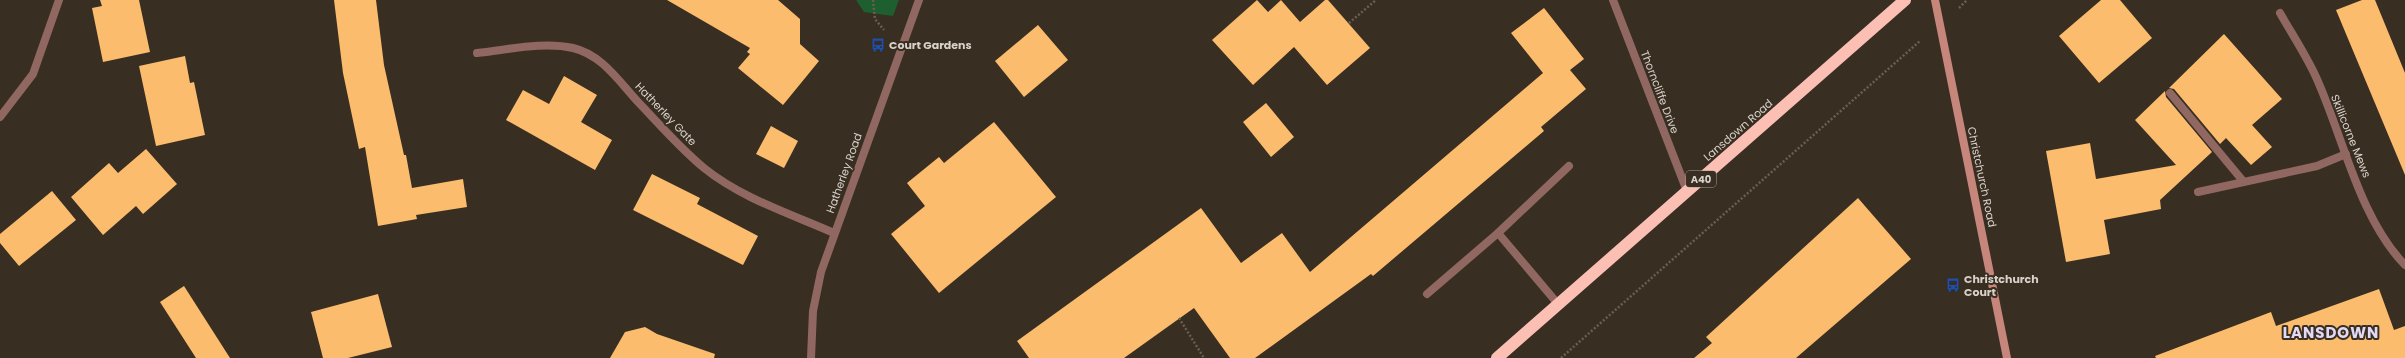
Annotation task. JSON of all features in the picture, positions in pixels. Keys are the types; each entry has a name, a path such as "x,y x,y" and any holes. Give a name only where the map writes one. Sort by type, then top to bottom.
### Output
{"highway":[{"name":"Lansdown Road","path":"1497,358 1905,0"}],"street":[{"path":"0,117 33,74 59,0"},
{"name":"Hatherley Road","path":"811,358 813,311 821,272 919,0"},
{"name":"Thorncliffe Drive","path":"1613,0 1687,192"},
{"name":"Christchurch Road","path":"1935,0 1938,25 2008,358"},
{"name":"Skillicorne Mews","path":"2280,13 2316,76 2372,219 2386,243 2405,265"},
{"name":"Hatherley Gate","path":"477,54 548,46 574,48 591,56 606,66 646,110 703,167 718,179 741,192 834,233"},
{"path":"2170,93 2243,181"},
{"path":"2198,192 2317,166 2346,154"},
{"path":"1427,294 1498,233 1569,166"},
{"path":"1498,233 1558,304"}],"path":[{"path":"873,0 875,19 888,35 906,34"},
{"path":"1349,23 1376,0"},
{"path":"1561,358 1967,0"},
{"path":"1179,318 1204,358"}],"green space":[{"path":"856,0 899,0 893,16 864,12"}],"building":[{"path":"100,0 139,0 150,52 103,62 92,8 102,6"},
{"path":"334,0 376,0 384,65 404,155 406,155 412,188 463,179 467,207 416,215 417,219 378,226 365,147 359,149 343,73"},
{"path":"667,0 778,0 800,19 800,44 819,61 783,105 738,68 750,54 747,52 750,48"},
{"path":"1257,0 1268,12 1281,0 1300,22 1325,0 1328,0 1370,48 1327,85 1294,47 1253,85 1212,40"},
{"path":"2101,0 2120,0 2152,38 2099,83 2059,36"},
{"path":"2362,0 2375,0 2405,73 2405,175 2336,10"},
{"path":"1544,8 1584,59 1570,70 1586,89 1541,127 1544,131 1373,276 1371,274 1255,358 1230,358 1194,308 1124,358 1029,358 1017,341 1201,208 1241,263 1282,233 1310,272 1543,73 1511,33"},
{"path":"1038,25 1068,60 1024,97 995,61"},
{"path":"2224,34 2282,99 2252,125 2272,147 2251,165 2226,138 2220,144 2174,89 2169,88"},
{"path":"185,56 190,83 194,82 205,135 156,146 139,66"},
{"path":"564,76 597,95 581,122 612,140 595,170 506,120 523,90 549,104"},
{"path":"2165,91 2166,97 2212,152 2160,200 2161,209 2104,220 2110,254 2066,262 2046,151 2090,143 2096,179 2176,165 2135,120"},
{"path":"1266,103 1294,137 1271,157 1243,122"},
{"path":"994,122 1056,197 939,293 891,234 925,206 907,183 939,157 944,163"},
{"path":"771,126 798,141 784,168 756,154"},
{"path":"146,149 177,184 143,214 136,206 103,235 71,197 109,163 118,173"},
{"path":"652,174 700,198 697,204 758,236 743,265 633,210"},
{"path":"52,191 76,220 19,266 0,243 0,234"},
{"path":"1858,198 1911,259 1796,358 1694,358 1712,343 1706,337"},
{"path":"184,286 230,358 196,358 160,302"},
{"path":"2379,289 2394,330 2405,326 2405,358 2156,358 2155,356 2271,312 2276,326"},
{"path":"378,294 392,347 348,358 323,358 311,312"},
{"path":"645,327 657,334 715,354 714,358 610,358 625,332"}],"place":[{"name":"Court Gardens","path":"878,45"},
{"name":"Christchurch Court","path":"1953,285"}],"district":[{"name":"LANSDOWN","path":"2331,332"}]}
